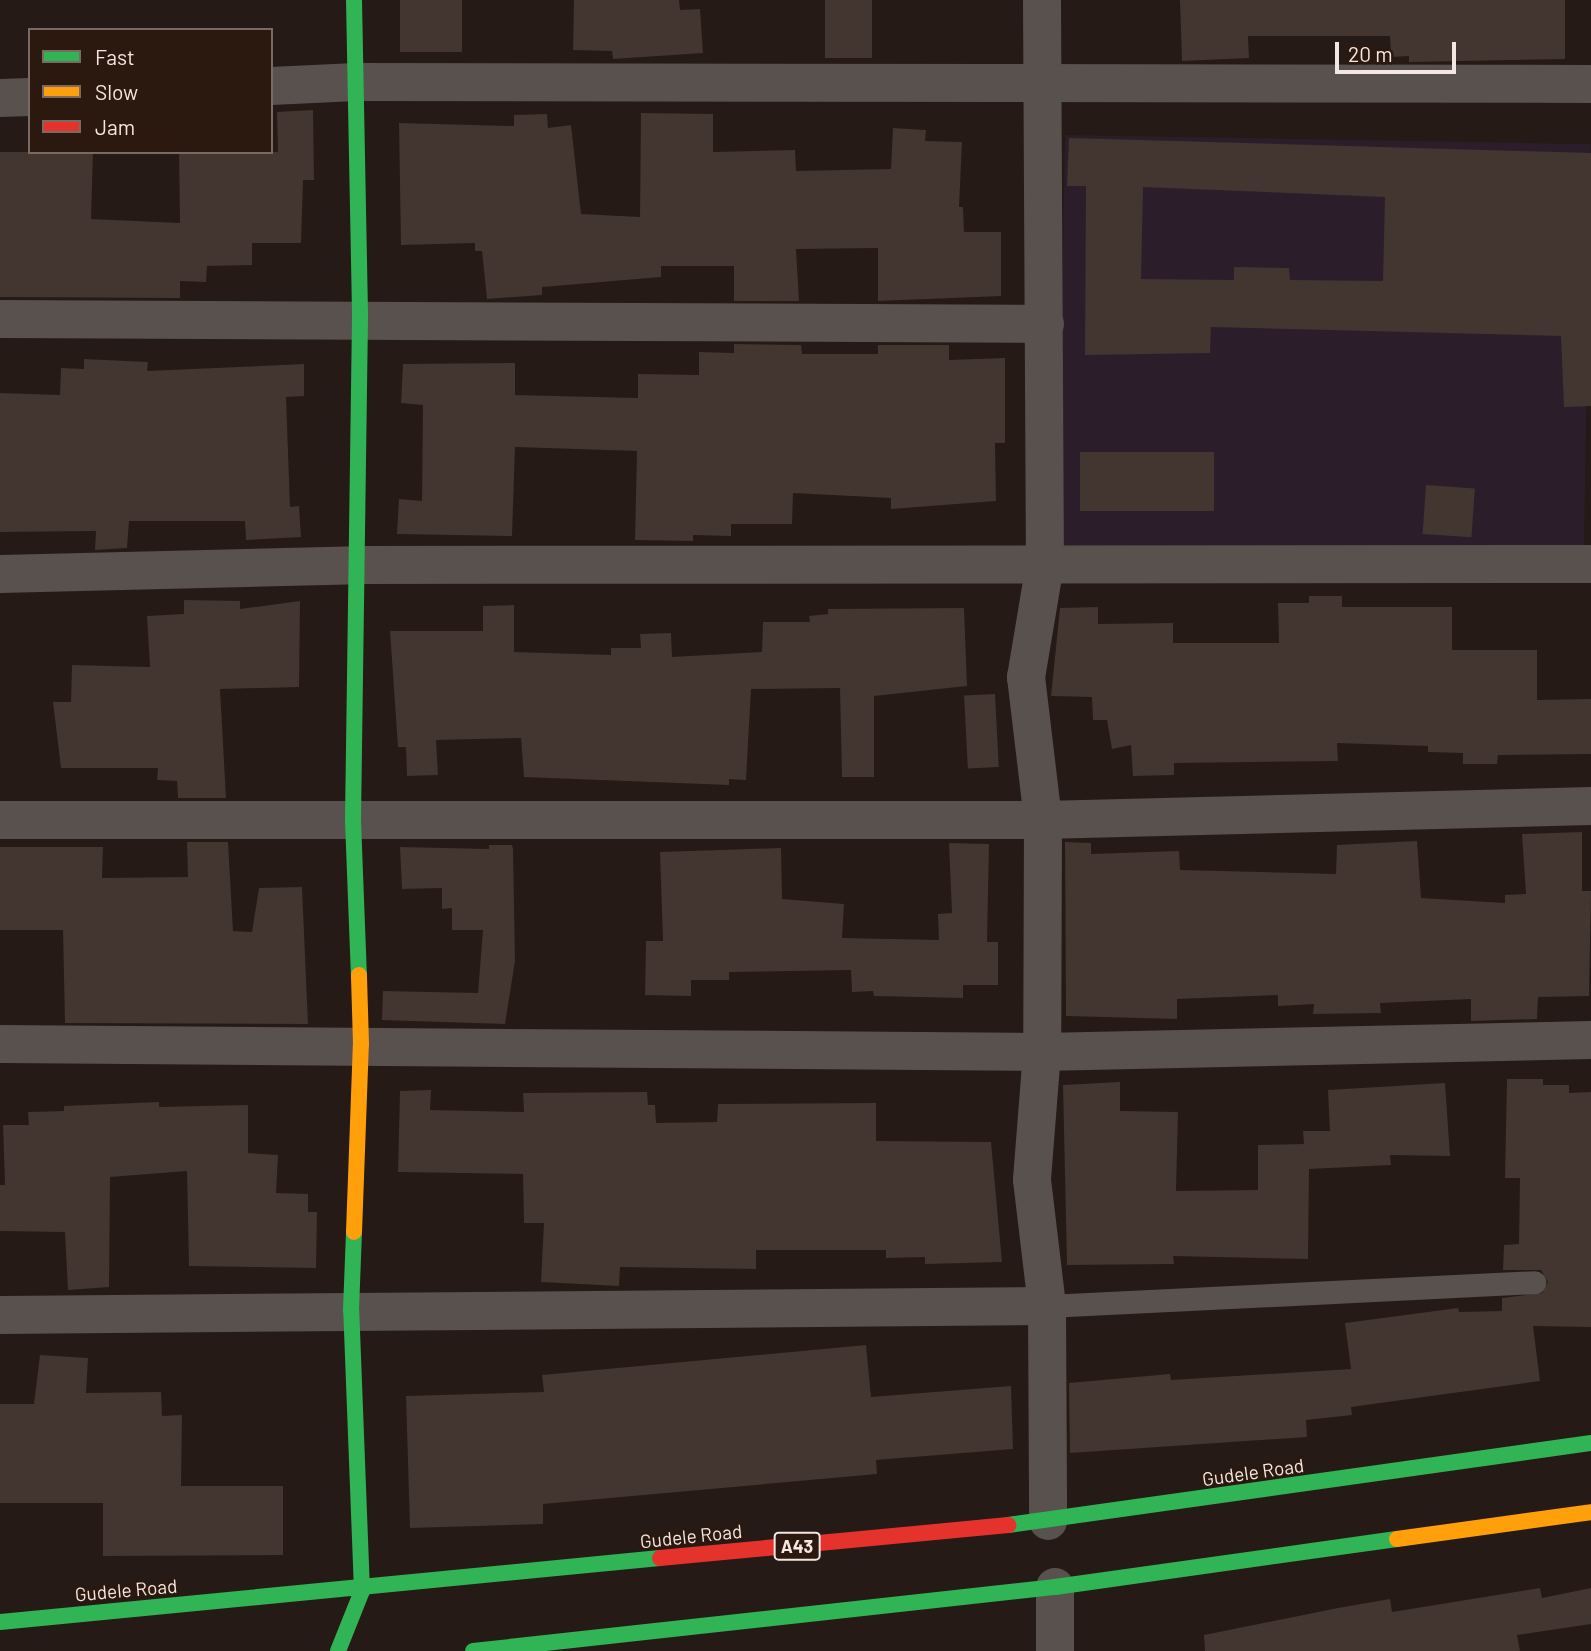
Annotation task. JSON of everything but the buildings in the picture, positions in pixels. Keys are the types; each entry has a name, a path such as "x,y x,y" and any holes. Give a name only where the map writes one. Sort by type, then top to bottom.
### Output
{"main road":[{"path":"338,1651 362,1591 351,1310 361,1044 354,821 360,318 354,0"},
{"name":"Gudele Road","path":"0,1622 362,1591 1048,1521 1591,1443"},
{"path":"473,1651 1055,1587 1591,1512"}],"street":[{"path":"1042,0 1045,564 1026,677 1043,820 1042,1052 1032,1180 1047,1306 1048,1521"},
{"path":"273,86 356,82 1591,84"},
{"path":"0,98 28,97"},
{"path":"0,319 360,318 1045,324"},
{"path":"0,574 357,565 1591,564"},
{"path":"0,820 1043,820 1591,806"},
{"path":"0,1044 361,1044 1042,1052 1591,1040"},
{"path":"0,1315 1047,1306"},
{"path":"1055,1587 1055,1651"}],"lane":[{"path":"1047,1306 1534,1282"}],"shaded area":[{"path":"1065,135 1591,144 1583,578 1057,569"}],"traffic: fast":[{"path":"354,0 360,318 353,821 359,975"},
{"path":"338,1651 362,1591 351,1310 354,1232"},
{"path":"1008,1525 1591,1443"},
{"path":"473,1651 1055,1587 1397,1539"},
{"path":"0,1622 660,1558"}],"traffic: slow":[{"path":"354,1232 361,1044 359,975"},
{"path":"1397,1539 1591,1512"}],"traffic: jam":[{"path":"660,1558 1008,1525"}]}
